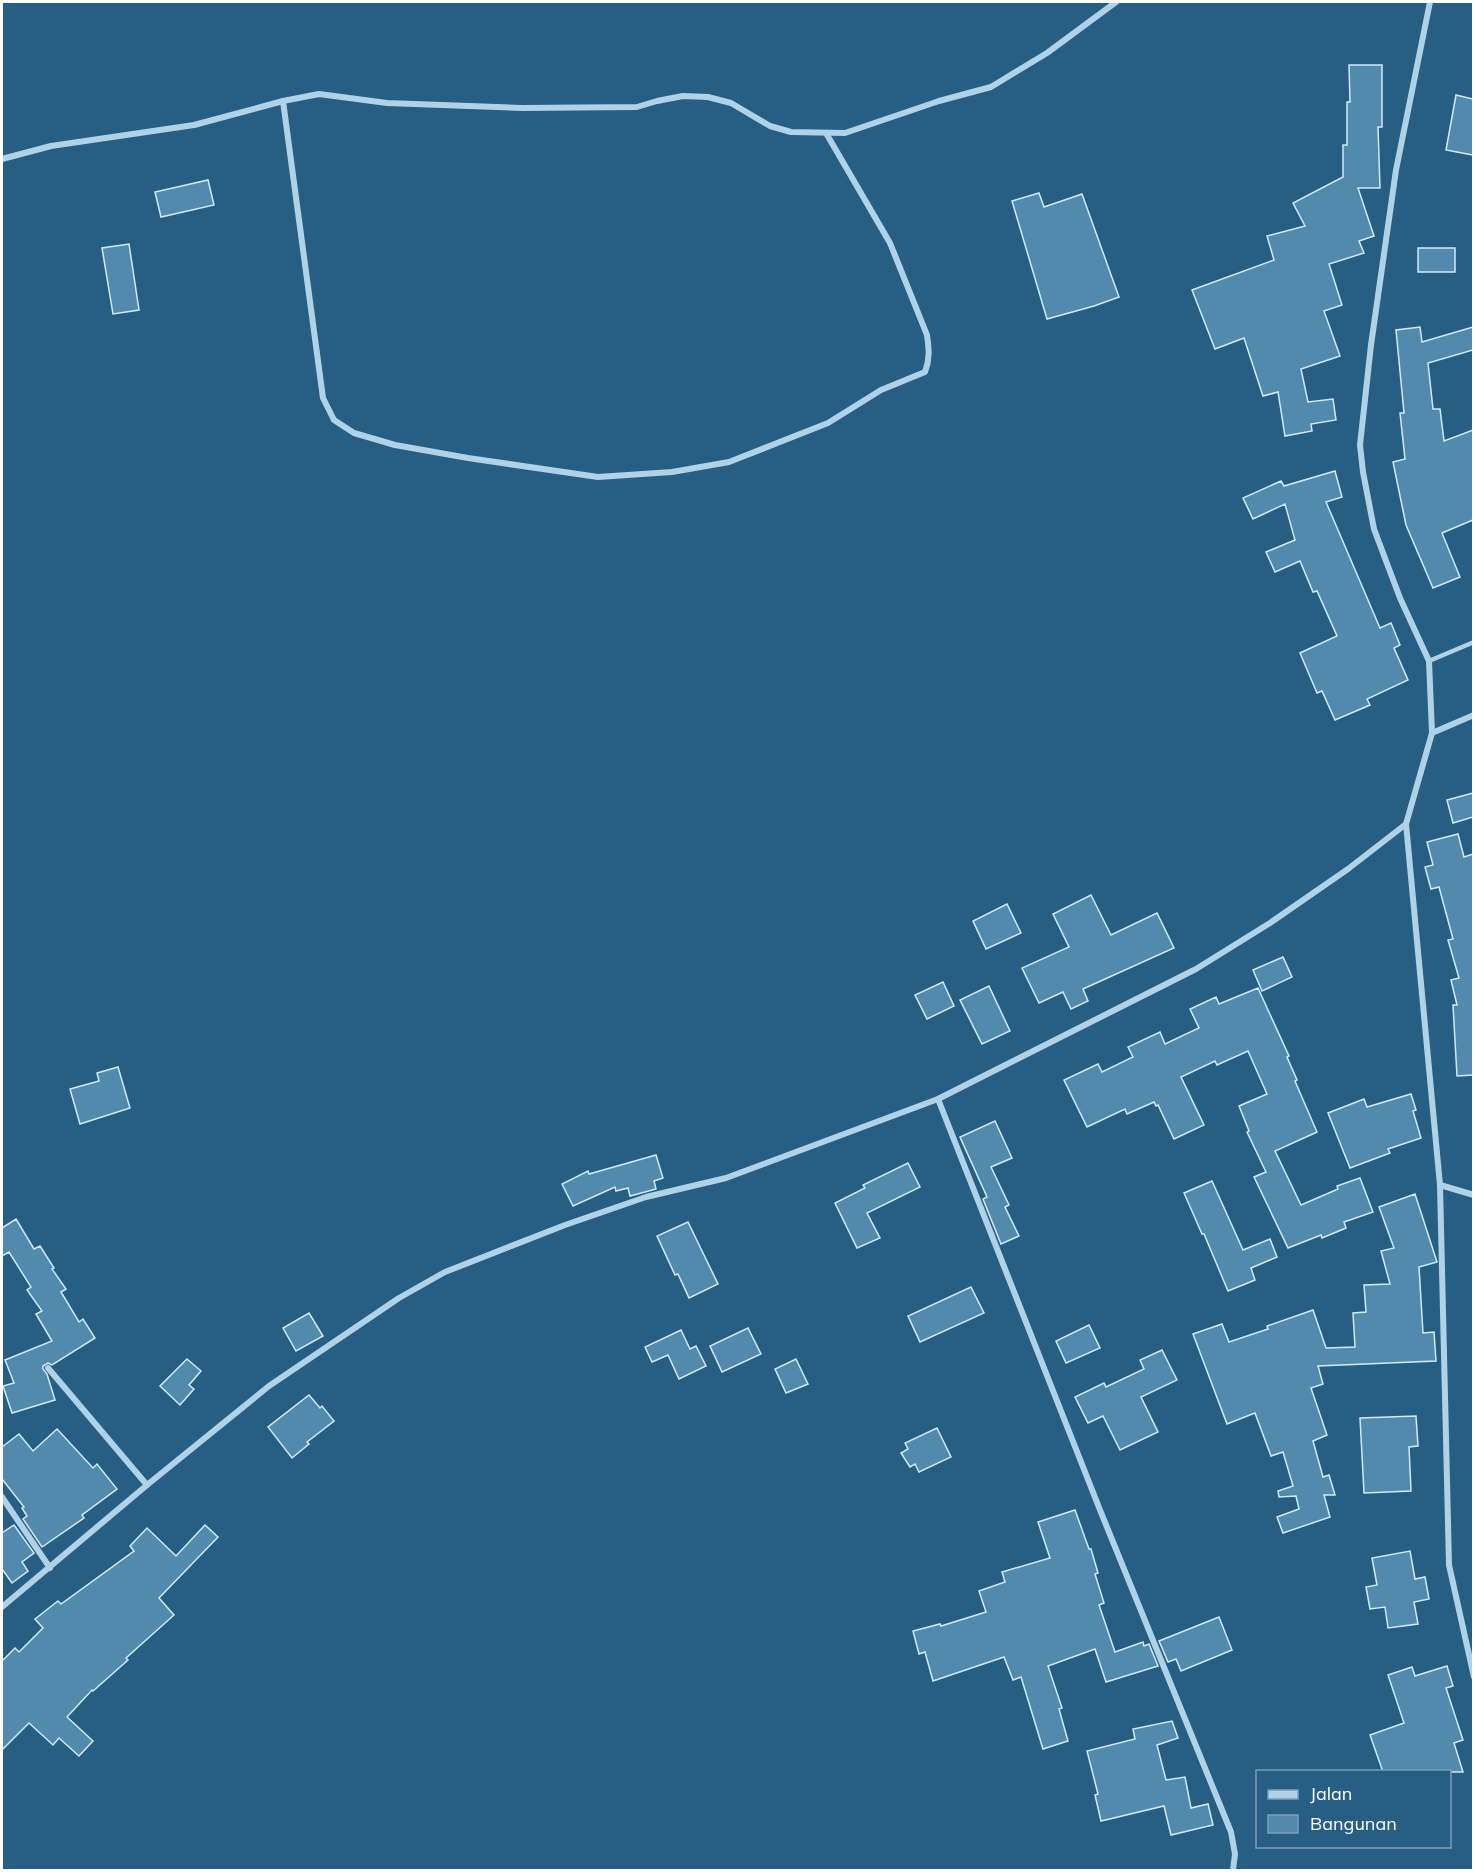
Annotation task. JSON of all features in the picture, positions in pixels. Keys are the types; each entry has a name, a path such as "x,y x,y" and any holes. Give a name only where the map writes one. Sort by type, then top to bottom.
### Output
{"street":[{"path":"2,159 51,146 194,125 283,101 319,94 387,103 522,108 638,107 683,96 708,97 731,103 770,126 791,132 845,133 939,101 992,87 1047,53 1116,2"},
{"path":"1430,2 1396,170 1371,345 1360,445 1374,529 1400,598 1429,661 1432,733 1406,824 1440,1185 1449,1566 1473,1677"},
{"path":"283,101 323,398 334,420 354,433 396,445 598,477 672,472 729,462 828,423 881,390 925,372 930,351 927,336 890,243 826,134"},
{"path":"1432,733 1473,715"},
{"path":"2,1607 147,1485 270,1386 399,1298 445,1272 575,1221 646,1197 726,1178 938,1099 1196,969 1270,923 1348,870 1406,824"},
{"path":"938,1099 1100,1510 1231,1832 1235,1854 1233,1870"},
{"path":"1440,1185 1473,1195"},
{"path":"48,1368 147,1485"},
{"path":"2,1497 50,1568"}],"lane":[{"path":"1429,661 1473,642"}],"building":[{"path":"1349,65 1382,65 1382,127 1378,127 1380,188 1358,188 1374,236 1359,241 1364,253 1329,264 1342,305 1324,311 1340,356 1301,369 1308,402 1333,399 1336,420 1311,424 1312,431 1285,436 1278,392 1263,396 1244,338 1215,349 1192,290 1274,260 1267,236 1305,226 1293,203 1343,177 1343,145 1347,145 1347,102 1350,102"},
{"path":"1456,95 1473,99 1473,155 1446,150"},
{"path":"208,180 214,205 161,217 155,192"},
{"path":"1039,193 1044,207 1082,194 1119,297 1047,319 1012,201"},
{"path":"129,244 139,310 113,314 102,248"},
{"path":"1418,248 1455,248 1455,272 1418,272"},
{"path":"1420,327 1422,342 1473,327 1473,350 1428,363 1433,409 1440,409 1444,441 1473,430 1473,520 1442,533 1460,577 1433,588 1406,525 1393,462 1405,459 1400,413 1404,413 1396,330"},
{"path":"1335,471 1342,497 1326,502 1380,628 1391,623 1400,645 1394,648 1408,680 1367,699 1370,705 1335,720 1322,691 1317,693 1300,653 1337,636 1317,591 1313,592 1300,561 1275,572 1266,552 1295,540 1285,504 1253,519 1243,498 1281,481 1284,486"},
{"path":"1473,793 1473,817 1453,823 1447,800"},
{"path":"1458,834 1464,857 1473,854 1473,1075 1457,1076 1453,1005 1457,1005 1451,980 1459,978 1448,940 1453,939 1439,887 1431,889 1425,867 1433,865 1427,842"},
{"path":"1091,895 1111,935 1157,913 1174,948 1083,989 1088,1001 1071,1009 1063,992 1039,1003 1022,968 1069,947 1053,914"},
{"path":"1007,904 1021,933 986,949 973,921"},
{"path":"1283,957 1292,977 1262,991 1253,970"},
{"path":"943,982 954,1006 927,1019 915,995"},
{"path":"989,986 1010,1031 982,1044 960,1000"},
{"path":"1258,988 1289,1056 1287,1057 1297,1080 1295,1081 1317,1132 1275,1151 1301,1205 1338,1189 1337,1186 1360,1178 1373,1212 1344,1222 1346,1228 1288,1248 1254,1177 1266,1172 1247,1132 1249,1131 1239,1106 1267,1094 1248,1051 1217,1065 1215,1061 1181,1077 1204,1125 1174,1139 1158,1105 1156,1106 1154,1102 1127,1114 1125,1109 1087,1127 1064,1080 1098,1064 1102,1072 1133,1057 1128,1047 1160,1032 1165,1044 1199,1028 1190,1009 1216,997 1219,1004"},
{"path":"118,1067 130,1108 80,1124 70,1089 99,1081 97,1073"},
{"path":"1411,1094 1416,1110 1413,1111 1421,1138 1388,1149 1390,1153 1350,1168 1328,1113 1364,1099 1367,1107"},
{"path":"995,1121 1012,1158 991,1167 1009,1205 1005,1207 1019,1236 1001,1244 983,1199 987,1197 960,1137"},
{"path":"656,1155 663,1178 654,1181 656,1189 630,1196 628,1188 616,1191 615,1187 573,1206 562,1184 588,1171 589,1174"},
{"path":"908,1163 920,1187 867,1213 880,1238 857,1248 835,1203 865,1188 863,1185"},
{"path":"1212,1181 1243,1250 1270,1239 1277,1257 1251,1268 1255,1280 1228,1291 1184,1193"},
{"path":"1415,1194 1437,1262 1419,1267 1423,1333 1434,1332 1436,1361 1318,1366 1323,1384 1311,1388 1327,1435 1313,1441 1323,1477 1329,1475 1335,1495 1324,1495 1330,1517 1283,1533 1277,1517 1299,1509 1296,1496 1279,1497 1278,1491 1293,1486 1283,1452 1271,1456 1255,1413 1227,1424 1193,1334 1222,1324 1229,1342 1313,1310 1326,1348 1355,1347 1353,1313 1366,1312 1364,1285 1390,1284 1381,1251 1394,1248 1379,1207"},
{"path":"16,1219 34,1249 40,1246 66,1289 61,1292 79,1322 83,1319 95,1338 52,1365 48,1363 43,1366 55,1400 12,1413 3,1386 14,1383 5,1360 52,1341 36,1314 42,1311 27,1290 31,1287 9,1252 2,1256 2,1228"},
{"path":"688,1222 718,1284 689,1298 678,1274 675,1275 657,1236"},
{"path":"971,1287 984,1313 920,1342 908,1316"},
{"path":"309,1313 323,1336 296,1351 283,1328"},
{"path":"1089,1325 1100,1348 1066,1363 1056,1341"},
{"path":"748,1328 761,1354 722,1372 710,1346"},
{"path":"681,1330 690,1349 696,1346 706,1366 679,1379 668,1355 652,1362 645,1347"},
{"path":"1162,1350 1177,1380 1141,1397 1158,1432 1120,1450 1103,1416 1088,1423 1075,1397 1104,1383 1106,1387 1144,1369 1140,1360"},
{"path":"187,1359 201,1371 189,1385 194,1389 180,1405 160,1386"},
{"path":"796,1359 808,1384 786,1393 775,1369"},
{"path":"309,1395 334,1421 307,1442 309,1444 292,1458 268,1427"},
{"path":"1416,1416 1418,1446 1409,1447 1411,1491 1364,1493 1360,1418"},
{"path":"937,1428 951,1457 919,1472 915,1464 910,1467 901,1453 908,1449 905,1443"},
{"path":"57,1429 93,1468 97,1464 117,1489 82,1515 84,1518 42,1547 23,1519 27,1516 22,1508 24,1507 2,1479 2,1447 19,1434 33,1451"},
{"path":"1075,1510 1098,1573 1095,1574 1104,1603 1099,1605 1115,1652 1143,1642 1144,1646 1149,1644 1158,1666 1106,1682 1095,1649 1048,1666 1062,1708 1059,1709 1068,1741 1043,1749 1021,1677 1013,1680 1004,1657 933,1681 925,1652 919,1654 913,1631 940,1624 941,1626 986,1612 979,1591 1005,1582 1002,1572 1050,1558 1038,1522"},
{"path":"14,1525 34,1553 22,1562 28,1571 12,1583 2,1569 2,1533"},
{"path":"205,1525 218,1537 159,1598 174,1615 126,1658 128,1660 92,1690 67,1717 93,1741 79,1756 59,1738 53,1745 29,1723 2,1750 2,1661 15,1648 19,1652 43,1628 35,1619 58,1601 61,1604 134,1551 130,1546 147,1528 176,1556"},
{"path":"1410,1551 1415,1579 1425,1577 1429,1599 1414,1602 1418,1624 1388,1628 1385,1607 1370,1609 1366,1587 1377,1585 1372,1558"},
{"path":"1219,1617 1232,1650 1181,1671 1176,1659 1168,1662 1159,1641"},
{"path":"1447,1666 1453,1686 1446,1688 1463,1740 1454,1743 1463,1772 1382,1770 1370,1735 1404,1723 1388,1675 1412,1667 1415,1676"},
{"path":"1172,1721 1178,1738 1157,1745 1166,1780 1185,1777 1191,1808 1208,1804 1213,1825 1171,1835 1164,1806 1101,1821 1095,1795 1098,1794 1087,1751 1135,1739 1133,1729"}]}
